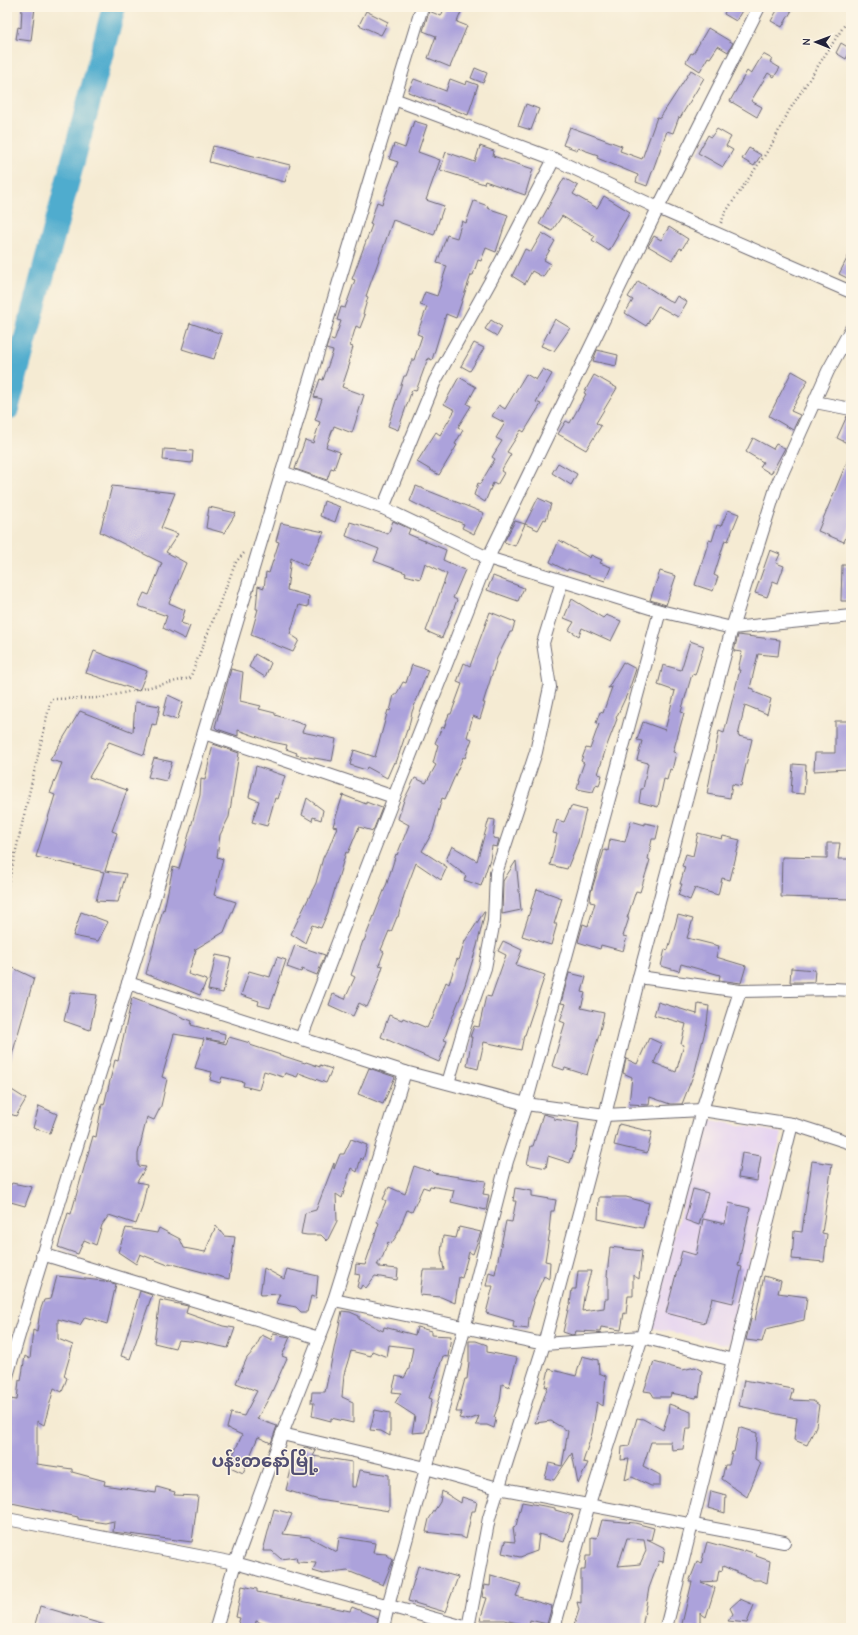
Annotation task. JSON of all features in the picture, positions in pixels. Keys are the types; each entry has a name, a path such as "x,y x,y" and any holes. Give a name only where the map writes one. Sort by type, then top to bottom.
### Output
{"street":[{"path":"7,1376 42,1254 128,983 204,733 422,7"},
{"path":"301,1038 488,558 658,208 759,7"},
{"path":"394,99 554,159 658,208 851,292"},
{"path":"383,508 435,381 495,273 554,159"},
{"path":"7,1519 235,1563 468,1628 489,1518 544,1344 605,1115 639,977 732,628 777,485 828,371 851,329"},
{"path":"814,402 851,409"},
{"path":"282,472 383,508 488,558 660,611 732,628 851,616"},
{"path":"448,1084 465,1025 485,968 494,921 496,873 536,752 550,687 543,643 562,581"},
{"path":"383,1628 455,1364 507,1161 526,1104 660,611"},
{"path":"204,733 394,797"},
{"path":"639,977 740,991 851,990"},
{"path":"128,983 405,1072 526,1104 605,1115 702,1110 792,1124 851,1143"},
{"path":"554,1628 589,1504 642,1337 702,1110 740,991"},
{"path":"216,1628 235,1563 282,1434 334,1300 405,1072"},
{"path":"666,1628 792,1124"},
{"path":"42,1254 320,1338"},
{"path":"334,1300 544,1344 642,1337 733,1360"},
{"path":"282,1434 426,1468 498,1488 784,1542"}],"path":[{"path":"717,233 725,213 771,146 790,109 851,15"},
{"path":"7,888 51,699 101,698 190,678 236,562 246,551"}],"shaded area":[{"path":"706,1119 782,1133 729,1345 649,1327"}],"building":[{"path":"22,7 35,7 31,41 16,39 18,27 21,28"},
{"path":"445,7 463,7 457,22 467,26 450,67 428,58 436,36 423,31 429,11 441,16"},
{"path":"727,7 744,7 736,21 724,14"},
{"path":"779,7 794,7 782,27 771,21"},
{"path":"366,11 388,22 381,35 359,25"},
{"path":"708,28 733,43 728,52 718,46 710,58 708,57 700,71 686,62 691,53 693,54"},
{"path":"841,43 851,49 846,59 836,53"},
{"path":"763,54 772,59 770,62 780,68 774,77 768,73 751,101 762,107 757,117 730,101 747,71 751,74"},
{"path":"475,68 487,73 483,83 471,78"},
{"path":"691,70 704,78 680,118 679,117 673,133 667,131 647,186 636,182 638,175 597,158 598,155 578,148 577,150 563,145 570,127 622,146 620,151 642,159 657,117 660,118"},
{"path":"414,79 446,91 450,79 466,85 467,81 478,85 468,115 408,92"},
{"path":"526,104 539,109 531,130 518,126"},
{"path":"414,121 427,125 418,152 440,160 426,200 444,206 434,235 393,220 366,296 368,297 363,314 365,315 360,328 356,326 350,346 353,347 348,363 350,363 342,387 364,395 352,433 334,426 326,447 340,452 334,469 331,468 327,480 295,469 305,440 313,443 320,422 315,420 322,399 314,397 320,379 323,380 333,351 326,349 329,339 334,341 341,321 337,320 341,307 345,308 355,280 352,279 372,225 370,224 377,202 382,204 398,162 389,159 394,144 405,148"},
{"path":"717,129 731,137 726,146 733,150 723,167 698,153 708,135 711,137"},
{"path":"213,146 290,165 285,182 209,162"},
{"path":"480,146 494,151 493,156 533,169 525,195 485,181 484,184 440,170 446,152 475,162"},
{"path":"749,148 761,155 754,166 742,159"},
{"path":"564,178 578,186 573,194 597,208 604,196 630,212 609,251 592,240 595,236 562,216 552,231 539,224"},
{"path":"474,201 488,206 487,208 508,215 496,252 486,248 481,261 478,260 473,275 471,275 456,318 446,314 432,360 428,358 416,391 412,390 398,430 388,426 404,376 406,376 412,360 414,360 422,336 417,334 427,307 420,305 425,292 437,296 447,266 437,263 447,235 457,238 462,221 466,223"},
{"path":"669,227 688,239 682,249 680,248 672,260 648,246 654,236 661,240"},
{"path":"542,233 555,241 544,260 551,264 543,277 532,271 525,284 512,276 525,249 531,252"},
{"path":"851,251 851,280 839,274"},
{"path":"638,281 673,303 677,296 687,302 678,317 658,306 646,326 625,313 633,300 628,297"},
{"path":"555,319 570,328 554,351 541,346"},
{"path":"491,320 502,327 497,336 485,329"},
{"path":"190,323 222,334 214,359 182,349"},
{"path":"474,343 484,348 470,371 461,366"},
{"path":"597,350 618,355 616,366 593,361"},
{"path":"543,369 552,374 536,402 541,404 524,432 521,430 507,452 511,454 501,471 504,473 497,485 493,483 485,502 474,495 478,483 480,484 495,459 492,457 502,441 496,438 505,423 492,416 499,405 505,409 526,374 536,380"},
{"path":"792,371 808,380 791,411 800,415 793,430 769,416"},
{"path":"594,375 617,388 596,423 601,426 586,450 558,434 566,421 570,423 586,394 584,393"},
{"path":"459,377 476,387 467,404 471,406 458,427 463,430 455,444 457,445 439,475 417,462 436,432 440,435 455,410 444,404"},
{"path":"847,416 851,416 851,445 837,438"},
{"path":"753,438 773,449 776,444 785,448 771,474 760,467 763,462 746,452"},
{"path":"164,449 193,451 192,463 163,460"},
{"path":"851,452 851,525 844,542 818,531"},
{"path":"558,463 577,474 571,485 552,473"},
{"path":"112,486 175,493 161,528 178,534 166,552 186,563 169,603 185,610 181,623 190,626 185,639 163,628 167,616 138,606 144,593 149,595 162,563 100,532"},
{"path":"416,486 484,513 474,534 462,528 464,524 410,501"},
{"path":"538,498 551,504 546,520 544,519 538,530 525,524"},
{"path":"324,501 340,507 335,522 320,516"},
{"path":"209,507 236,513 224,533 206,528"},
{"path":"728,510 739,514 728,541 725,540 714,575 718,577 713,591 695,585 709,540 712,541 717,525 721,526"},
{"path":"393,521 410,529 408,534 446,550 443,560 465,570 453,598 457,600 442,638 426,631 447,574 425,563 420,579 405,575 406,573 374,561 379,549 346,536 350,522 388,534"},
{"path":"515,521 525,524 515,546 504,542"},
{"path":"281,523 324,532 307,566 291,558 287,590 309,596 308,607 299,605 290,634 299,640 293,652 251,635 258,609 256,609 258,586 264,588 266,572 269,573 279,542 276,541"},
{"path":"559,540 590,558 591,555 602,560 600,563 611,567 605,581 568,569 567,571 550,562"},
{"path":"770,550 780,554 776,563 784,566 778,583 773,581 767,597 755,593"},
{"path":"842,565 851,565 851,601 841,601"},
{"path":"660,571 676,576 666,605 650,600"},
{"path":"493,576 524,588 518,601 487,590"},
{"path":"572,599 603,618 606,615 621,621 611,641 582,628 579,636 569,630 574,622 564,618"},
{"path":"490,612 515,622 512,632 510,632 497,658 483,703 485,703 480,719 473,716 467,737 472,739 465,758 463,757 445,799 442,798 433,831 422,851 447,867 441,880 416,863 404,895 398,917 391,932 389,931 381,950 384,952 379,965 383,966 375,990 367,1007 359,1003 353,1016 329,1005 333,994 345,999 355,977 351,975 363,941 387,883 396,854 397,855 409,825 398,819 404,800 415,778 426,783 436,765 433,763 438,745 435,743 442,727 444,728 449,714 451,714 462,684 457,682 464,663 470,666"},
{"path":"738,635 780,640 778,656 758,654 750,688 754,689 754,692 771,699 767,714 745,705 738,736 752,739 741,786 732,784 730,798 707,794 719,731 724,733 740,670 738,670 742,652 734,651"},
{"path":"690,641 704,646 695,675 692,674 681,712 684,713 673,752 676,753 672,770 670,769 667,780 664,779 658,807 639,802 648,763 637,760 642,741 637,740 643,722 665,730 675,691 658,685 663,665 681,670"},
{"path":"94,651 147,671 139,691 86,673"},
{"path":"255,654 271,663 265,677 249,667"},
{"path":"623,662 636,669 629,690 616,718 617,719 606,748 598,774 602,775 599,786 596,785 593,792 577,789 578,780 584,763 581,761 586,748 590,749 599,724 596,723 600,712 603,713 612,687 608,688"},
{"path":"412,665 428,670 412,712 408,730 396,763 394,762 387,778 367,767 366,770 350,765 354,750 375,757 388,710 390,711 394,695 396,695 403,682 406,683"},
{"path":"231,669 243,672 240,701 261,706 259,709 275,713 275,715 305,725 302,732 336,739 332,761 296,755 297,753 286,749 287,745 272,742 238,730 238,736 217,729 215,727"},
{"path":"168,695 183,702 177,720 163,715"},
{"path":"135,702 160,706 156,725 152,724 144,755 109,742 89,777 127,790 112,831 117,833 105,871 126,874 118,902 96,901 104,872 36,857 55,795 50,793 62,763 50,760 80,711 133,732"},
{"path":"835,721 849,721 850,754 847,769 814,771 815,753 835,753"},
{"path":"213,744 239,753 229,817 220,835 217,857 223,859 214,895 236,902 224,932 194,950 196,950 188,974 207,980 200,995 146,974 163,909 164,910 173,867 179,869 200,795 201,779 205,780"},
{"path":"154,758 172,762 166,781 148,777"},
{"path":"793,764 806,765 804,794 791,793"},
{"path":"256,766 285,776 278,799 275,798 267,826 252,822 259,801 249,797"},
{"path":"343,795 366,804 366,802 382,808 373,831 359,827 348,853 346,852 328,912 321,928 312,925 305,943 291,934 316,883 323,858 328,850 337,827 333,826"},
{"path":"307,798 323,810 321,820 313,817 312,821 302,815"},
{"path":"571,806 586,810 578,842 567,869 550,865 557,834 553,833 557,820 564,822"},
{"path":"489,819 495,820 493,838 499,839 497,847 492,846 490,859 481,886 464,880 466,876 446,860 452,846 477,861"},
{"path":"631,821 645,825 645,823 659,826 656,839 652,839 648,859 650,860 640,892 636,891 627,918 629,918 623,936 627,937 623,951 601,945 600,949 578,942 583,924 588,926 595,903 590,902 591,892 604,850 608,851 610,839 625,842"},
{"path":"698,833 722,839 723,836 740,840 730,880 722,878 718,895 695,888 690,900 678,895 682,884 680,884 685,867 682,866 686,854 693,856"},
{"path":"827,843 840,843 838,859 851,859 851,899 781,897 782,857 827,858"},
{"path":"516,861 521,910 502,914 503,881"},
{"path":"537,889 562,898 554,924 557,924 551,945 522,936"},
{"path":"81,912 108,922 98,941 73,936"},
{"path":"484,912 477,946 465,985 444,1040 447,1041 439,1062 381,1037 389,1015 402,1020 403,1018 427,1028 431,1019 432,1020 446,982 449,984 457,959 459,960 465,941"},
{"path":"678,915 693,919 687,938 719,946 716,957 746,966 741,983 719,980 720,975 681,964 679,971 661,966 665,949 668,950"},
{"path":"503,941 522,950 516,965 545,975 524,1035 521,1050 484,1042 478,1069 467,1066 472,1037 470,1037 474,1026 479,1027 486,996 491,997 506,955 498,951"},
{"path":"295,945 325,955 317,975 302,969 301,972 287,967"},
{"path":"216,955 231,958 223,993 208,990"},
{"path":"277,957 286,960 270,1008 258,1005 259,1001 241,995 249,971 270,977"},
{"path":"11,967 34,978 10,1062 7,1062 7,979"},
{"path":"791,968 815,970 814,982 790,982"},
{"path":"569,973 586,977 582,992 585,993 581,1008 604,1013 587,1075 565,1068 564,1070 552,1066 565,1023 560,1021 566,1004 561,1003"},
{"path":"71,992 97,995 90,1030 64,1021"},
{"path":"132,998 192,1021 191,1025 225,1034 224,1042 206,1039 226,1044 229,1037 305,1063 306,1062 320,1067 320,1065 332,1069 326,1083 299,1073 297,1077 285,1073 283,1077 264,1071 259,1090 243,1086 244,1082 222,1077 220,1083 210,1080 212,1072 195,1068 204,1039 174,1034 162,1077 167,1079 161,1106 154,1120 147,1117 138,1154 138,1166 146,1167 137,1182 147,1184 142,1208 136,1224 109,1215 102,1225 96,1245 84,1240 78,1254 58,1247 68,1213 71,1214 93,1136 96,1137 102,1104 104,1105 115,1060 118,1061"},
{"path":"658,1002 697,1014 698,1004 709,1006 707,1023 695,1071 682,1104 670,1104 650,1097 649,1105 629,1104 632,1077 623,1073 626,1059 637,1064 649,1038 662,1044 654,1063 676,1072 684,1045 681,1044 686,1024 654,1015"},
{"path":"369,1068 395,1077 383,1104 358,1094"},
{"path":"7,1087 26,1099 16,1116 7,1113"},
{"path":"39,1106 57,1114 50,1133 33,1128"},
{"path":"543,1114 554,1117 554,1119 579,1123 576,1145 570,1163 548,1156 546,1168 527,1164 531,1146 533,1146"},
{"path":"619,1124 652,1132 647,1153 614,1145"},
{"path":"351,1139 367,1145 363,1160 361,1158 357,1172 351,1168 342,1198 336,1194 337,1221 327,1241 321,1235 301,1234 305,1213 316,1210 334,1163 334,1169 340,1154 344,1154"},
{"path":"742,1153 761,1156 757,1181 738,1178"},
{"path":"812,1161 832,1164 822,1233 827,1234 824,1262 792,1259 794,1231 802,1232"},
{"path":"414,1166 428,1171 429,1169 433,1173 486,1181 483,1194 489,1195 486,1210 451,1202 454,1190 430,1186 429,1189 423,1187 412,1212 407,1210 397,1235 391,1244 388,1242 383,1256 377,1265 379,1265 379,1267 398,1269 397,1280 375,1276 366,1288 362,1285 360,1289 357,1287 360,1275 355,1274 356,1264 365,1265 379,1223 377,1222 386,1201 383,1199 389,1187 405,1194"},
{"path":"12,1183 32,1187 25,1206 7,1201 7,1191"},
{"path":"515,1188 532,1191 532,1196 556,1200 554,1211 551,1211 550,1231 545,1261 550,1262 549,1279 544,1276 533,1301 528,1329 513,1327 514,1321 486,1313 493,1286 486,1286 489,1272 495,1274 506,1221 512,1222 516,1201 513,1201"},
{"path":"693,1189 708,1193 699,1225 685,1220"},
{"path":"599,1197 626,1197 649,1203 643,1228 598,1219"},
{"path":"729,1203 750,1208 738,1266 742,1267 733,1303 712,1298 705,1323 666,1313 682,1251 696,1255 703,1219 725,1224"},
{"path":"216,1226 224,1236 235,1237 229,1279 169,1263 168,1265 140,1254 136,1264 118,1252 126,1228 157,1233 159,1228 180,1239 184,1248 205,1252"},
{"path":"459,1227 481,1232 473,1254 469,1252 462,1278 459,1277 455,1303 441,1297 420,1295 423,1270 444,1270 441,1253 443,1236 456,1238"},
{"path":"610,1247 642,1251 639,1279 633,1275 633,1296 628,1296 626,1314 624,1313 621,1330 601,1327 600,1332 576,1331 575,1334 572,1335 563,1332 570,1305 572,1289 576,1289 578,1271 591,1271 582,1311 604,1308 605,1299 608,1299 607,1276"},
{"path":"264,1268 284,1279 287,1269 318,1276 316,1298 311,1296 307,1312 301,1312 296,1307 276,1303 280,1294 260,1295"},
{"path":"57,1276 104,1281 116,1284 107,1324 85,1317 80,1325 58,1319 58,1339 73,1345 64,1376 67,1378 62,1392 54,1388 44,1425 37,1421 37,1464 72,1469 72,1472 105,1481 104,1485 156,1493 157,1487 175,1492 174,1495 198,1496 192,1542 113,1532 114,1521 105,1523 78,1519 78,1517 7,1502 7,1408 10,1399 17,1400 19,1380 21,1381 25,1356 30,1359 33,1330 37,1332 40,1311 44,1300 51,1299"},
{"path":"764,1276 781,1281 778,1293 807,1297 804,1320 766,1329 762,1342 746,1340 751,1319 755,1320"},
{"path":"140,1291 152,1295 130,1359 121,1356"},
{"path":"160,1300 188,1306 186,1313 223,1326 235,1328 228,1348 200,1342 178,1340 175,1348 154,1343"},
{"path":"342,1311 350,1312 359,1316 359,1319 383,1331 384,1327 415,1335 417,1327 431,1331 431,1335 451,1336 448,1357 443,1356 429,1398 432,1399 425,1432 412,1433 415,1416 395,1403 401,1393 392,1392 396,1376 404,1378 409,1369 413,1348 389,1345 387,1357 372,1351 371,1356 351,1351 344,1374 342,1397 353,1402 353,1423 331,1418 331,1421 312,1416 314,1403 311,1403 312,1392 325,1392"},
{"path":"273,1334 290,1337 282,1356 287,1358 270,1396 257,1419 277,1426 271,1443 258,1437 243,1473 228,1466 242,1435 227,1428 231,1413 244,1416 257,1391 236,1383 247,1358 254,1350 262,1335 272,1340"},
{"path":"469,1341 476,1341 487,1345 487,1352 517,1358 509,1387 502,1384 500,1401 494,1417 496,1419 494,1428 487,1425 476,1425 479,1416 468,1420 459,1418 462,1412 456,1412 465,1379 467,1379"},
{"path":"582,1356 598,1360 599,1373 606,1376 603,1406 597,1402 592,1433 583,1462 588,1463 578,1484 572,1453 554,1480 545,1478 549,1463 562,1466 568,1431 551,1421 535,1423 548,1386 545,1387 549,1369 576,1376"},
{"path":"654,1362 683,1370 695,1367 702,1371 699,1397 697,1396 696,1398 671,1393 670,1397 654,1397 651,1392 644,1391"},
{"path":"744,1380 793,1389 790,1400 813,1401 819,1405 816,1426 807,1445 794,1440 797,1418 739,1406"},
{"path":"669,1404 691,1412 691,1428 686,1428 683,1449 672,1450 671,1442 651,1442 643,1466 660,1475 660,1486 651,1486 632,1477 625,1480 629,1459 621,1460 622,1447 629,1446 637,1418 643,1419 663,1430 668,1414"},
{"path":"375,1410 390,1413 390,1436 381,1431 370,1430"},
{"path":"739,1427 757,1433 755,1459 761,1463 747,1497 722,1479 725,1465 729,1465 732,1452 734,1452"},
{"path":"306,1447 316,1451 313,1456 352,1462 352,1487 356,1487 360,1470 389,1475 389,1511 319,1500 286,1490 292,1466 295,1467 303,1448"},
{"path":"442,1491 461,1503 462,1497 477,1502 475,1511 472,1511 466,1539 460,1536 426,1532 429,1519 440,1502"},
{"path":"711,1491 726,1495 725,1513 708,1508"},
{"path":"522,1502 555,1508 555,1510 573,1515 564,1542 539,1534 537,1551 520,1557 502,1553 505,1541 515,1542 513,1527 516,1526"},
{"path":"274,1509 292,1514 283,1534 309,1537 337,1552 339,1537 375,1543 373,1553 386,1554 393,1560 383,1585 348,1571 323,1574 313,1571 316,1563 297,1562 296,1557 281,1559 272,1551 263,1551"},
{"path":"602,1520 635,1523 654,1528 651,1540 647,1539 665,1548 663,1562 659,1561 649,1588 642,1628 573,1628 579,1610 577,1602 581,1603 581,1570 585,1570 586,1556 591,1556 591,1537 597,1538","holes":["627,1538 644,1539 646,1551 640,1564 618,1566"]},
{"path":"707,1542 744,1552 744,1550 757,1554 756,1556 770,1561 767,1583 760,1580 754,1580 723,1566 722,1571 719,1570 717,1581 701,1582 715,1588 706,1617 700,1613 700,1628 681,1628 692,1582 689,1582 697,1562 701,1564"},
{"path":"418,1566 458,1577 445,1612 408,1601"},
{"path":"491,1575 521,1584 516,1596 552,1606 547,1624 530,1620 529,1626 505,1620 480,1620 487,1598 482,1597 484,1585 490,1586"},
{"path":"242,1586 257,1589 257,1592 350,1611 352,1607 378,1618 376,1628 345,1624 344,1628 274,1628 256,1621 255,1628 237,1628 240,1618 236,1617"},
{"path":"740,1599 754,1605 747,1623 728,1621 733,1614 730,1608"},
{"path":"40,1606 105,1625 104,1628 34,1628"}],"waterway":[{"path":"7,409 114,7"}],"district":[{"name":"ပန်းတနော်မြို့","path":"265,1461"}]}
